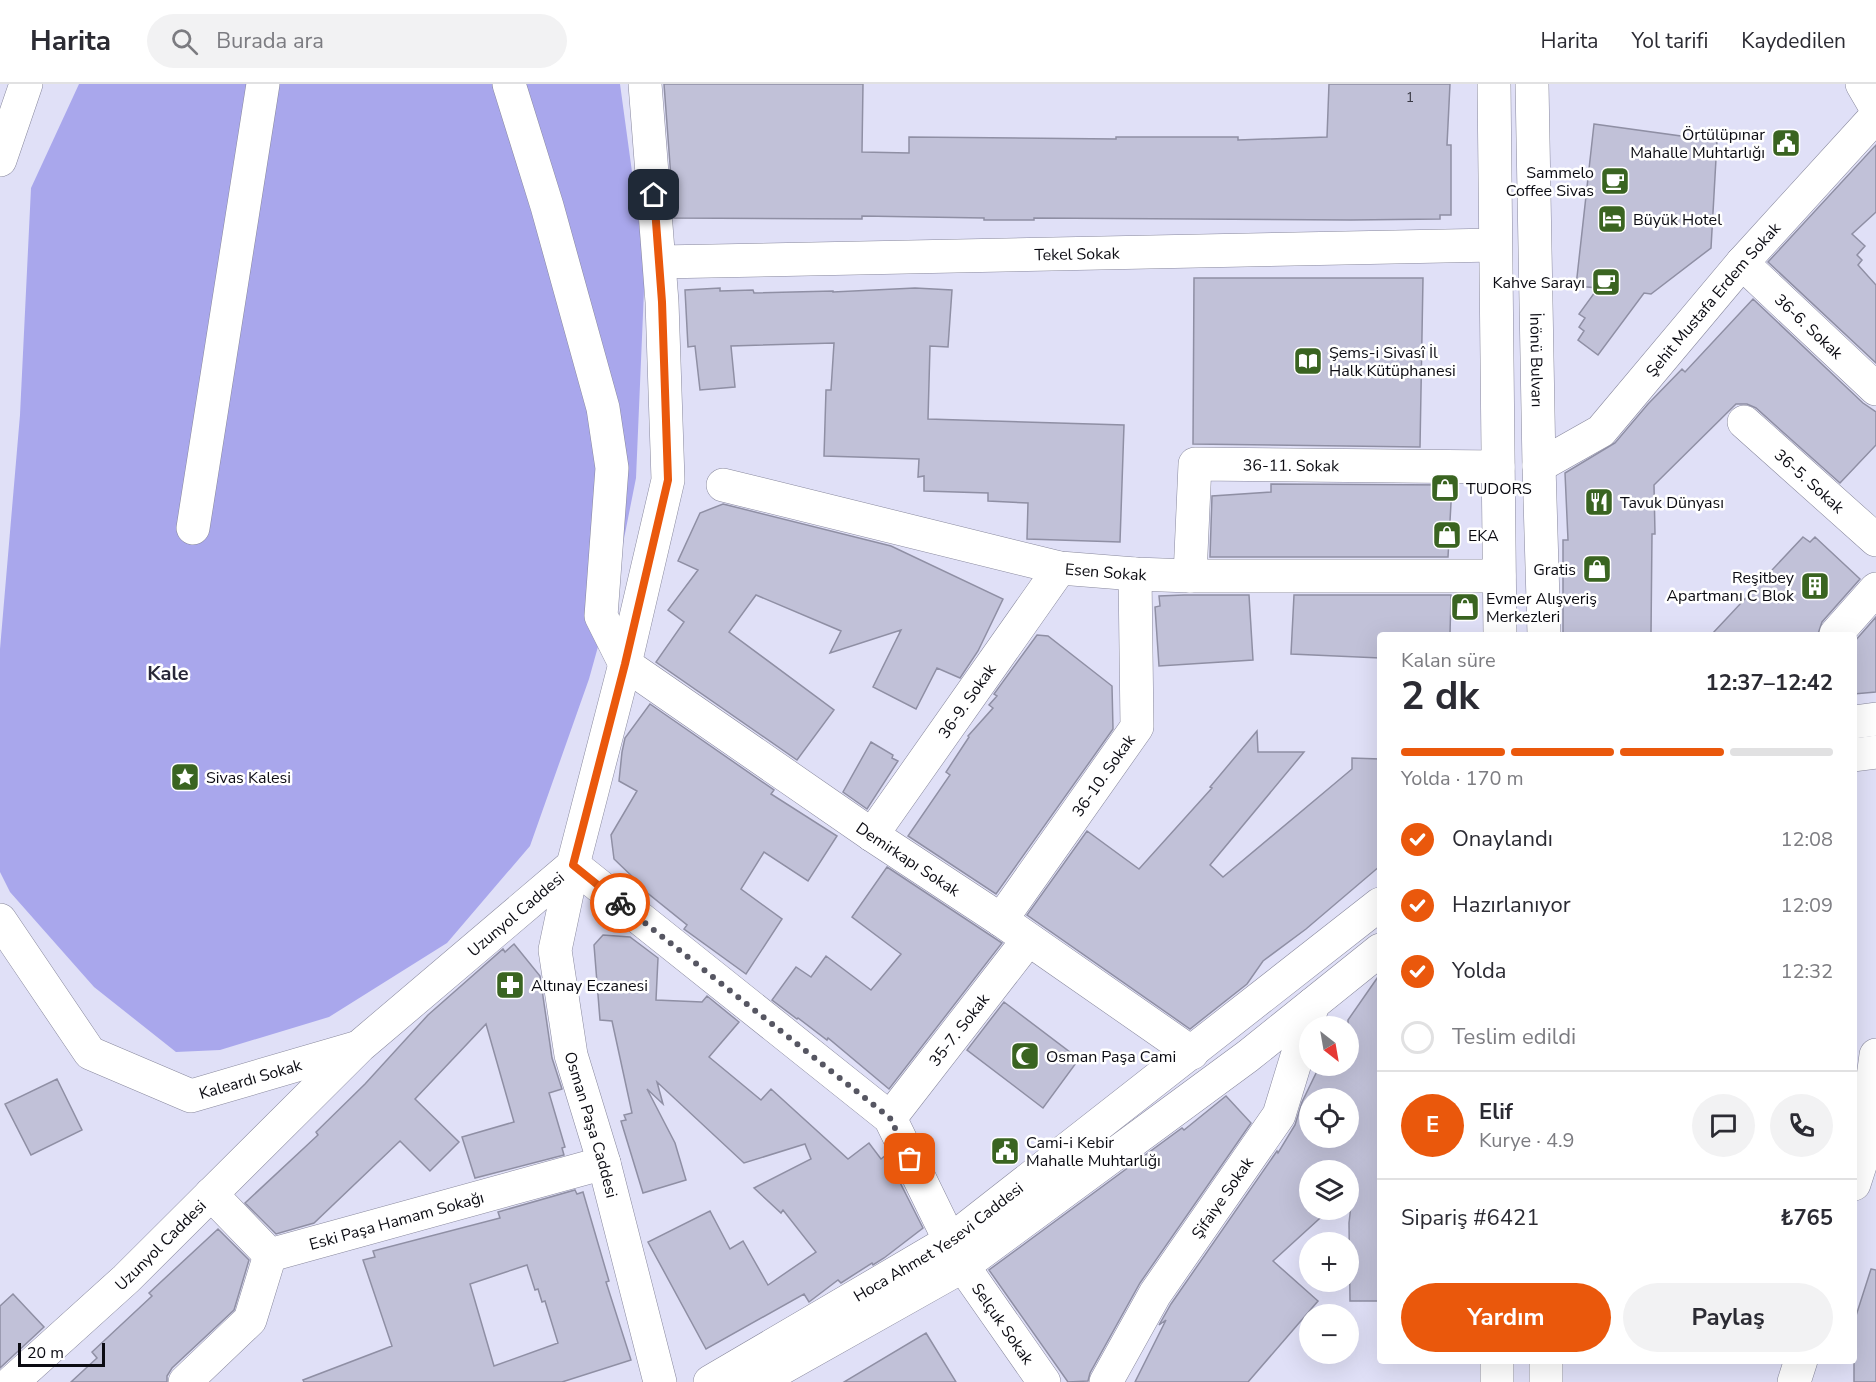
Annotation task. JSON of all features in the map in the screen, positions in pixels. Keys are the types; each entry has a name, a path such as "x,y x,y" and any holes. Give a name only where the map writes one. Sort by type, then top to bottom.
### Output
{"street":[{"path":"0,160 26,84"},
{"path":"193,528 263,84"},
{"path":"509,84 547,206 603,408 612,468 601,616 625,664"},
{"name":"Uzunyol Caddesi","path":"12,1382 126,1280 360,1046 573,865 625,664 668,480 660,262 645,84"},
{"path":"1494,84 1500,632"},
{"name":"İnönü Bulvarı","path":"1532,84 1544,632"},
{"path":"1862,84 1876,108"},
{"name":"Şehit Mustafa Erdem Sokak","path":"1539,466 1601,431 1742,263 1876,116"},
{"name":"Tekel Sokak","path":"660,262 1495,245"},
{"name":"36-6. Sokak","path":"1742,263 1876,389"},
{"name":"36-5. Sokak","path":"1744,422 1876,540"},
{"name":"36-11. Sokak","path":"1190,576 1196,464 1498,467"},
{"name":"Esen Sokak","path":"723,485 1060,568 1190,576 1499,576"},
{"name":"36-9. Sokak","path":"872,836 1060,568"},
{"name":"36-10. Sokak","path":"1001,920 1137,727 1135,574"},
{"path":"1838,632 1876,589"},
{"name":"Demirkapı Sokak","path":"625,664 872,836 1001,920 1192,1053"},
{"path":"1857,722 1876,719"},
{"path":"1857,755 1876,752"},
{"path":"573,865 890,1118"},
{"name":"Osman Paşa Caddesi","path":"573,865 555,950 571,1055 604,1163 660,1382"},
{"name":"Hoca Ahmet Yesevi Caddesi","path":"710,1382 956,1254 1192,1053 1377,906"},
{"name":"Kaleardı Sokak","path":"0,920 90,1053 191,1096 360,1046"},
{"name":"35-7. Sokak","path":"890,1118 1028,940"},
{"name":"Hoca Ahmet Yesevi Caddesi","path":"757,1382 956,1254 1248,1056 1377,952"},
{"name":"Şifaiye Sokak","path":"1106,1382 1155,1294 1279,1116 1313,1004"},
{"path":"1864,1170 1876,1054"},
{"name":"Selçuk Sokak","path":"890,1118 956,1254 1044,1382"},
{"name":"Eski Paşa Hamam Sokağı","path":"270,1255 604,1163"},
{"path":"185,1382 250,1320 270,1255 211,1194"},
{"path":"1497,1364 1497,1382"},
{"path":"1546,1364 1546,1382"},
{"path":"1794,1382 1800,1364"}],"shaded area":[{"path":"79,84 620,84 645,267 636,478 614,589 589,679 530,846 447,943 329,1017 220,1050 176,1052 94,987 10,892 0,872 0,649 20,415 31,188"}],"building":[{"path":"664,84 863,84 862,152 909,153 909,137 1116,139 1116,137 1238,137 1238,140 1327,137 1329,84 1450,84 1447,145 1451,145 1451,215 1440,215 1440,219 1351,220 1034,218 1034,220 984,220 984,218 862,216 862,219 674,218"},
{"path":"1594,124 1717,141 1711,248 1651,294 1644,293 1598,355 1578,340 1584,331 1579,327 1585,318 1579,314 1598,288 1576,286"},
{"path":"1876,145 1876,212 1852,234 1865,246 1857,255 1862,260 1858,265 1876,285 1876,363 1768,262"},
{"name":"Şems-i Sivasî İl Halk Kütüphanesi","path":"1194,278 1423,278 1420,447 1193,444"},
{"path":"720,288 720,291 753,290 754,293 915,288 952,290 948,347 930,346 928,419 1124,425 1120,542 1027,539 1028,503 988,501 988,493 924,491 924,476 918,477 919,459 824,456 826,390 831,390 834,343 731,346 735,387 700,390 695,346 688,347 685,290"},
{"path":"1753,299 1863,403 1876,412 1876,445 1840,483 1756,408 1747,404 1736,404 1654,485 1655,534 1652,534 1651,632 1563,632 1563,540 1568,540 1565,473 1615,443 1682,369 1685,372"},
{"path":"1271,484 1452,485 1448,557 1210,557 1212,496 1271,492"},
{"path":"723,504 891,546 1003,599 978,651 960,678 937,668 916,709 873,687 901,630 830,653 841,631 756,595 729,632 834,710 797,760 656,662 684,622 668,610 698,570 678,561 700,513"},
{"name":"Reşitbey Apartmanı C Blok","path":"1803,537 1810,542 1815,537 1860,579 1822,622 1819,632 1714,632"},
{"path":"1249,595 1253,660 1159,666 1155,607 1160,606 1159,596"},
{"path":"1294,595 1451,595 1450,632 1377,632 1377,658 1291,654"},
{"path":"1876,617 1876,692 1857,694 1857,639"},
{"path":"1037,635 1048,636 1112,686 1113,729 996,894 908,836 950,775 946,772 968,736 993,708 989,705 997,696 994,694"},
{"path":"650,704 774,790 771,794 837,836 808,881 764,852 741,889 782,919 746,974 684,929 687,925 640,887 641,885 614,859 611,835 637,791 619,781 625,738"},
{"path":"1257,731 1258,752 1304,752 1210,865 1223,877 1352,769 1352,758 1377,759 1377,869 1306,929 1263,961 1247,984 1190,1029 1027,915 1087,831 1139,869 1212,788 1210,787"},
{"path":"871,742 893,755 892,758 898,761 867,809 843,792"},
{"path":"887,867 1002,943 889,1089 828,1038 827,1040 772,1000 796,967 811,977 826,956 871,990 901,954 852,917"},
{"path":"603,935 630,937 658,958 656,1000 702,1002 707,996 739,1022 709,1057 761,1100 771,1089 848,1159 869,1143 881,1159 886,1155 923,1228 884,1258 841,1283 838,1280 809,1302 804,1294 706,1349 648,1242 710,1211 730,1249 743,1241 768,1285 816,1252 783,1210 781,1213 754,1188 811,1159 805,1144 744,1163 657,1082 663,1104 647,1089 675,1143 686,1180 643,1193 621,1121 626,1120 624,1115 632,1113 612,1021 600,1020 594,945"},
{"path":"514,944 540,976 552,1058 562,1089 549,1093 565,1147 562,1148 564,1155 475,1178 462,1137 514,1122 486,1024 415,1099 459,1142 430,1171 400,1141 314,1223 276,1234 245,1203 318,1135 316,1132 365,1084 428,1015 503,949 505,952"},
{"path":"1377,978 1377,1301 1350,1301 1350,1292 1359,1292 1359,1232 1349,1232 1349,1223 1349,1220 1359,1220 1359,1160 1299,1160 1299,1220 1318,1220 1305,1232 1299,1232 1299,1237 1273,1261 1299,1284 1299,1292 1308,1292 1318,1301 1315,1304 1299,1304 1299,1323 1248,1382 1135,1382 1166,1320 1159,1325 1171,1304 1277,1151 1278,1153 1295,1125 1299,1112 1299,1148 1359,1148 1359,1088 1309,1088 1315,1076 1359,1076 1359,1016 1351,1016"},
{"name":"Osman Paşa Cami","path":"1004,1002 1079,1059 1043,1108 967,1050"},
{"path":"57,1079 82,1130 31,1155 5,1104"},
{"path":"1226,1096 1251,1123 1140,1283 1090,1373 1088,1381 1068,1382 989,1270 1182,1128 1184,1130"},
{"path":"575,1190 577,1194 583,1192 609,1281 606,1282 631,1360 562,1382 304,1382 303,1380 392,1346 363,1260 375,1257 373,1251 500,1218 498,1212","holes":["527,1265 535,1290 538,1289 542,1302 545,1301 558,1343 494,1366 470,1284"]},
{"path":"218,1229 249,1260 234,1310 172,1368 167,1376 167,1382 71,1382 97,1358 92,1352 152,1296 149,1293"},
{"path":"1871,1269 1876,1270 1876,1382 1854,1382 1854,1364 1857,1364 1857,1313"},
{"path":"13,1294 44,1327 0,1368 0,1306"},
{"path":"926,1333 956,1382 844,1382"}],"way so far":[{"path":"620,903 890,1118 910,1159"}],"place":[{"name":"Örtülüpınar Mahalle Muhtarlığı","path":"1786,143"},
{"name":"Sammelo Coffee Sivas","path":"1615,181"},
{"name":"Büyük Hotel","path":"1612,219"},
{"name":"Kahve Sarayı","path":"1606,282"},
{"name":"Şems-i Sivasî İl Halk Kütüphanesi","path":"1308,361"},
{"name":"TUDORS","path":"1445,488"},
{"name":"Tavuk Dünyası","path":"1599,502"},
{"name":"EKA","path":"1447,535"},
{"name":"Gratis","path":"1597,569"},
{"name":"Reşitbey Apartmanı C Blok","path":"1815,586"},
{"name":"Evmer Alışveriş Merkezleri","path":"1465,607"},
{"name":"Sivas Kalesi","path":"185,777"},
{"name":"Altınay Eczanesi","path":"510,985"},
{"name":"Osman Paşa Cami","path":"1025,1056"},
{"name":"Cami-i Kebir Mahalle Muhtarlığı","path":"1005,1151"}],"district":[{"name":"Kale","path":"168,673"}],"route":[{"path":"620,903 573,865 625,664 668,480 662,302 654,195"}]}
